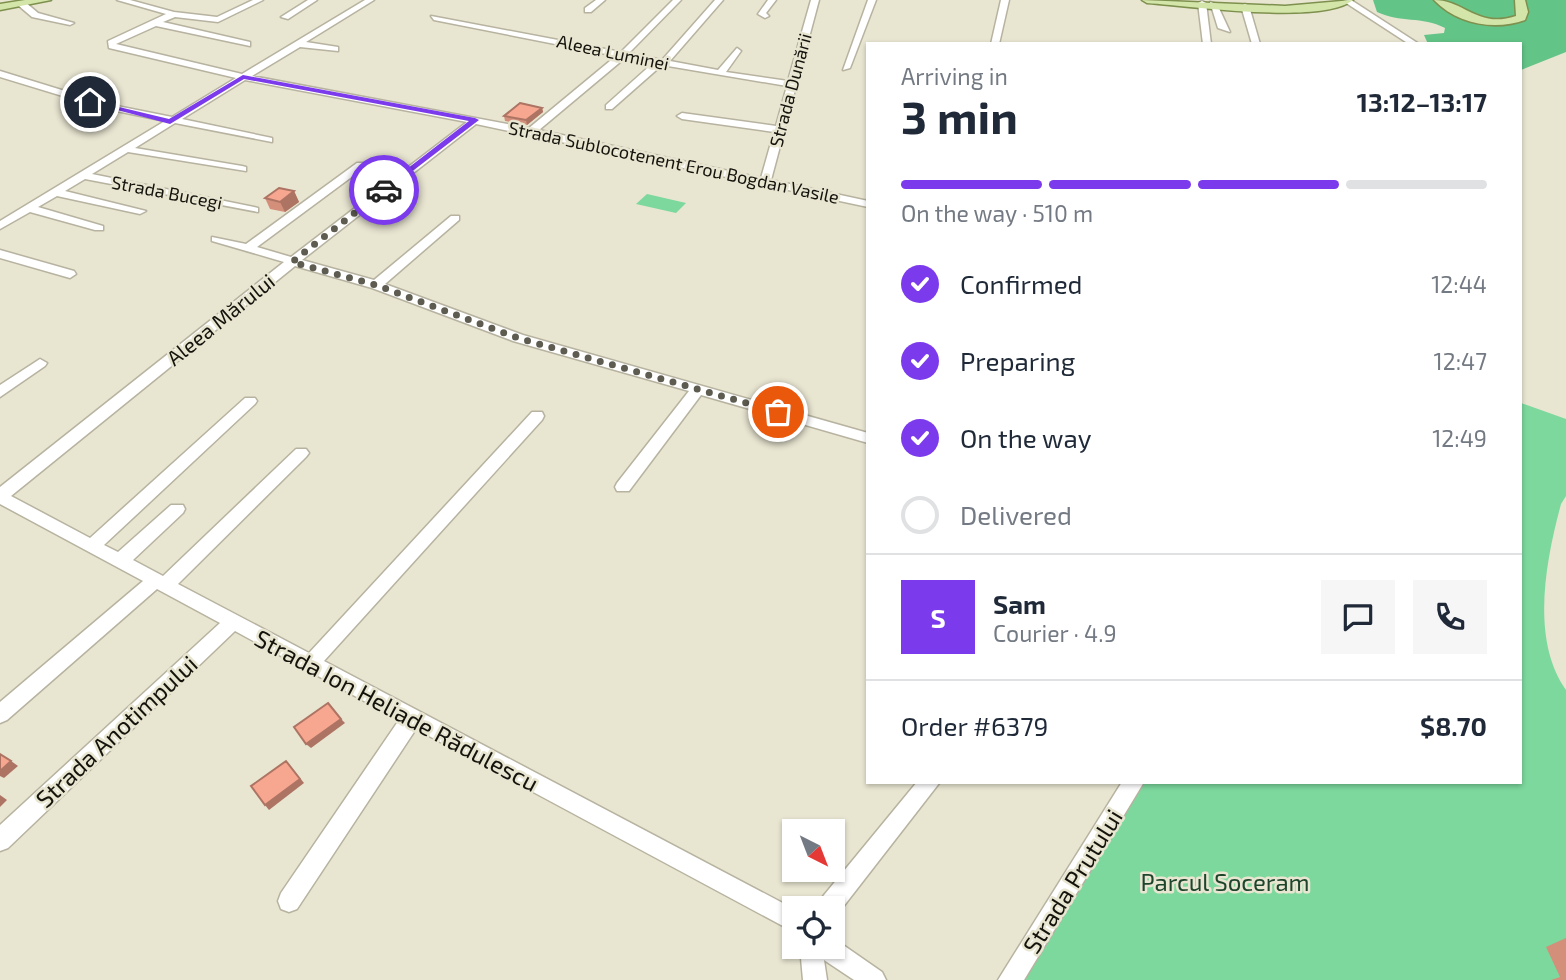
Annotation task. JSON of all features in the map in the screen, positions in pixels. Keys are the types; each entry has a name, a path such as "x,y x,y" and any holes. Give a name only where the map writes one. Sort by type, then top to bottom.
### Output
{"main road":[{"path":"0,7 46,0"},
{"path":"1147,0 1316,9 1336,7 1347,1"},
{"path":"1439,0 1465,16 1504,22 1523,16 1520,0"}],"street":[{"path":"121,0 174,14 218,20 259,0"},
{"path":"285,17 313,0"},
{"name":"Strada Bucegi","path":"0,226 370,0"},
{"path":"588,10 601,0"},
{"path":"531,131 623,55 677,0"},
{"path":"609,107 662,62 719,0"},
{"path":"765,16 762,15 772,0"},
{"name":"Strada Dunării","path":"766,180 814,0"},
{"path":"846,68 872,0"},
{"path":"995,42 1005,0"},
{"path":"1347,1 1412,42"},
{"path":"1201,3 1222,28 1227,30"},
{"path":"1201,3 1207,42"},
{"path":"22,4 35,15 70,23"},
{"path":"1245,6 1255,42"},
{"name":"Strada Sublocotenent Erou Bogdan Vasile","path":"174,14 110,44 243,77 531,131 866,204"},
{"name":"Aleea Luminei","path":"434,18 720,74 792,84"},
{"path":"155,23 247,44"},
{"path":"299,44 335,49"},
{"path":"720,74 737,51"},
{"path":"0,74 105,106 170,122 268,140"},
{"path":"682,116 780,130"},
{"name":"Aleea Mărului","path":"0,496 292,262 475,120"},
{"name":"Strada Bucegi","path":"125,149 242,169"},
{"path":"248,248 361,165"},
{"name":"Strada Bucegi","path":"81,175 254,210"},
{"path":"55,191 140,211"},
{"path":"28,208 99,228"},
{"path":"0,212 13,217"},
{"path":"376,285 455,219"},
{"path":"216,239 376,285 518,338 866,437"},
{"path":"0,254 70,274"},
{"path":"0,391 40,363"},
{"path":"623,487 698,389"},
{"path":"91,547 250,401"},
{"path":"310,664 537,416"},
{"path":"0,714 159,583 301,453"},
{"name":"Strada Ion Heliade Rădulescu","path":"0,496 232,623 782,915"},
{"path":"119,562 177,509"},
{"name":"Strada Anotimpului","path":"0,840 232,623"},
{"path":"289,901 412,718"},
{"path":"838,896 928,784"},
{"name":"Strada Prutului","path":"1010,980 1133,784"},
{"path":"812,959 815,980"},
{"path":"843,959 874,980"}],"green space":[{"path":"1373,0 1566,0 1566,52 1522,70 1522,42 1427,42 1424,35 1444,33 1445,28 1377,12"},
{"path":"647,194 686,203 676,213 636,204"},
{"name":"Parcul Soceram","path":"1522,403 1566,419 1566,496 1561,504 1550,550 1544,599 1548,647 1555,670 1566,690 1566,980 1011,980 1135,784 1522,784"}],"building":[{"path":"520,103 542,108 526,120 504,116"},
{"path":"279,188 294,191 280,202 265,198"},
{"path":"328,703 341,719 306,744 294,727"},
{"path":"0,754 11,761 0,771"},
{"path":"286,761 300,779 265,805 251,786"}],"way so far":[{"path":"384,190 292,262 376,285 518,338 778,412"}],"route":[{"path":"90,102 170,122 243,77 475,120 384,190"}]}
